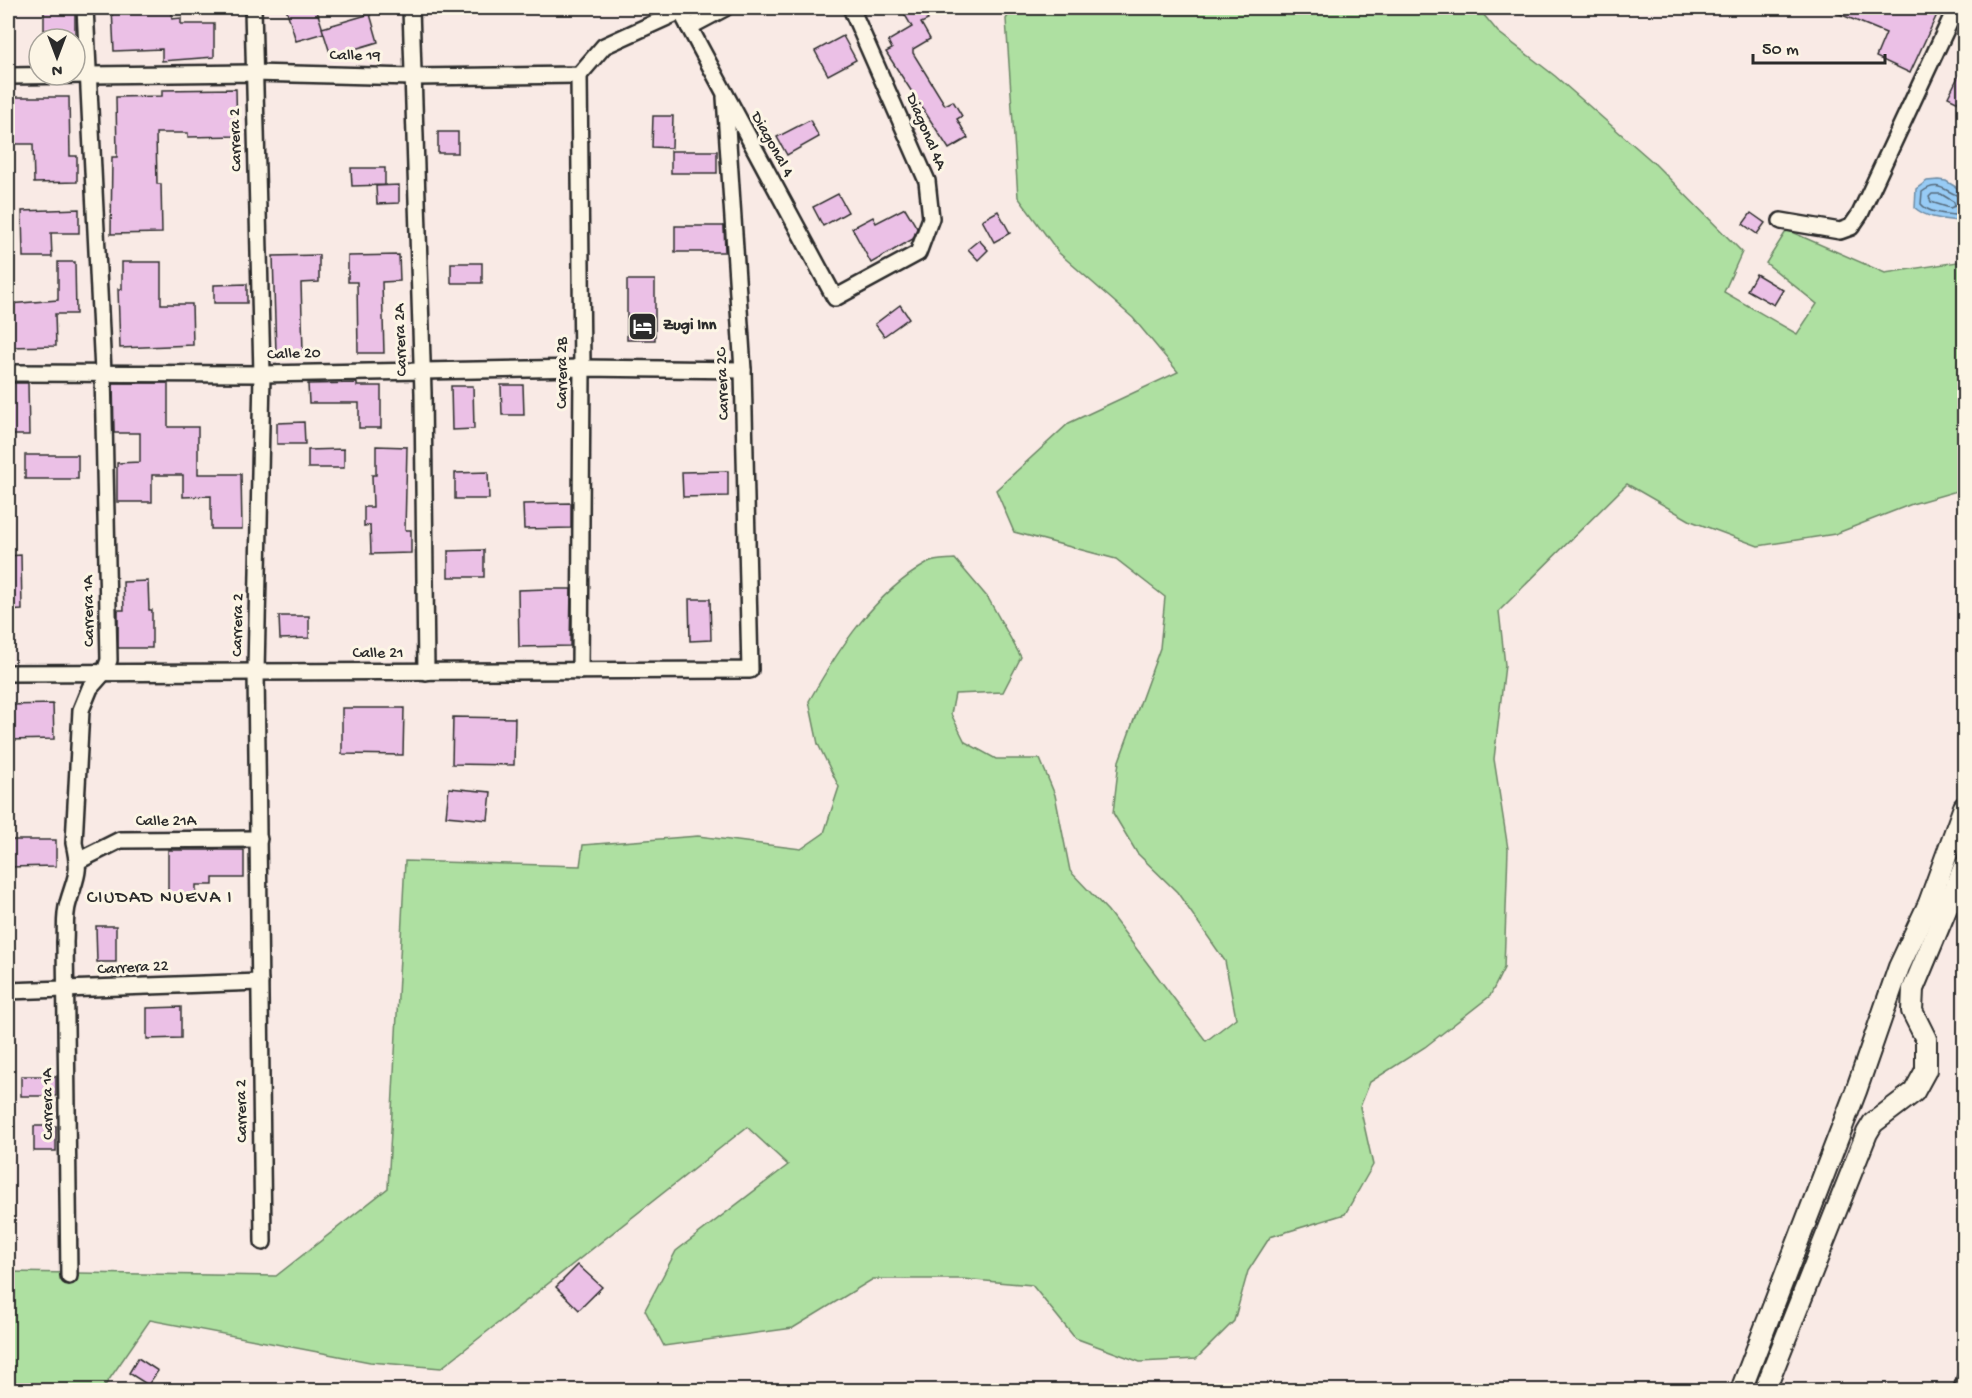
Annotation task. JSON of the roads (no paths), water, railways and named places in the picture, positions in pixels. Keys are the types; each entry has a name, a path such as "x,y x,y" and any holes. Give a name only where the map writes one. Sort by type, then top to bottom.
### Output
{"main road":[{"path":"1741,1390 1848,1113 1887,1000 1929,903 1965,807"},
{"path":"1765,1390 1862,1144 1873,1123 1906,1101 1921,1082 1926,1070 1926,1038 1912,1011 1913,989 1965,867"},
{"path":"1887,1000 1912,1011"},
{"path":"1848,1113 1873,1123"}],"street":[{"name":"Carrera 1A","path":"69,1276 67,905 78,877 78,861 74,843 81,710 90,688 105,671 109,660 103,372 86,8"},
{"name":"Carrera 2","path":"253,8 262,374 256,672 263,1242"},
{"name":"Carrera 2A","path":"411,8 421,369 426,672"},
{"path":"689,27 725,8"},
{"name":"Diagonal 4A","path":"835,298 918,253 931,218 927,181 852,8"},
{"path":"1781,221 1840,231 1851,227 1860,214 1956,8"},
{"path":"579,75 604,46 680,9"},
{"name":"Diagonal 4","path":"680,9 725,97 835,298"},
{"name":"Calle 19","path":"8,76 253,73 413,77 579,75"},
{"name":"Carrera 2B","path":"579,75 582,368 580,671"},
{"name":"Carrera 2C","path":"725,97 742,370 750,670"},
{"name":"Calle 20","path":"8,373 262,374 421,369 582,368 742,370"},
{"name":"Calle 21","path":"8,673 750,670"},
{"name":"Calle 21A","path":"78,861 120,840 259,839"},
{"name":"Carrera 22","path":"8,991 260,982"},
{"path":"1959,1390 1965,1375"}],"water":[{"path":"1927,181 1946,181 1964,192 1964,222 1932,217 1915,208 1916,189"}],"place":[{"name":"Zugi Inn","path":"642,326"}],"district":[{"name":"CIUDAD NUEVA I","path":"160,898"}]}
